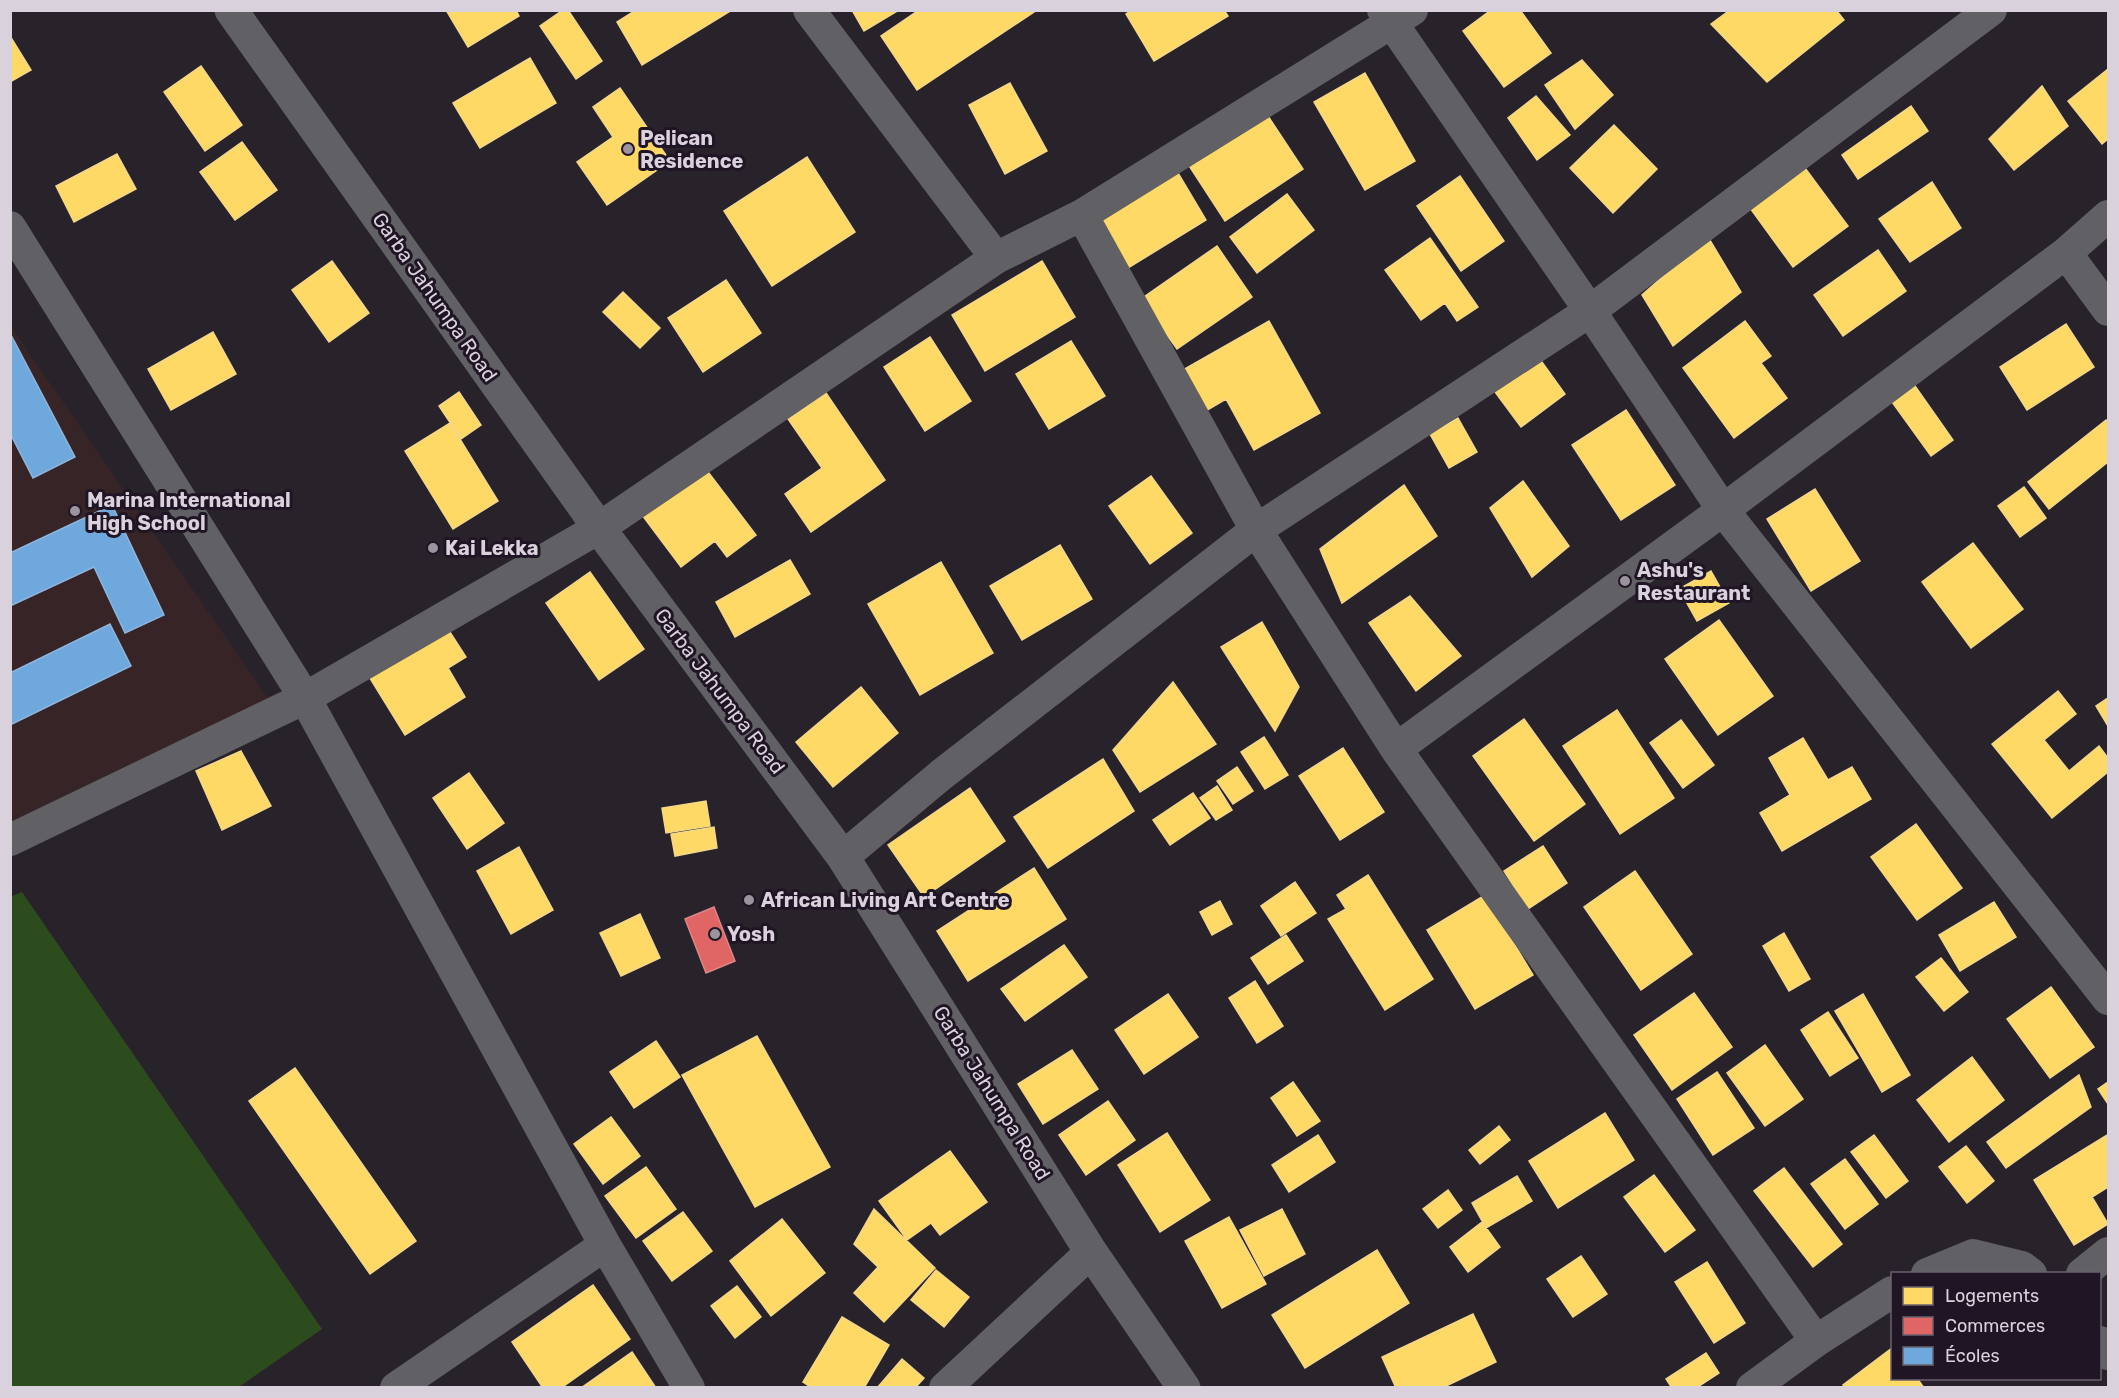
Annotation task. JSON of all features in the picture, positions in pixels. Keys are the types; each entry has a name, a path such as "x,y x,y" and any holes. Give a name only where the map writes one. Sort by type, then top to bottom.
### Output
{"street":[{"name":"Garba Jahumpa Road","path":"231,10 599,528 843,857 1091,1252 1184,1388"},
{"path":"809,10 996,258"},
{"path":"843,857 942,775 1256,530 1590,311 1991,10"},
{"path":"10,840 305,698 599,528 996,258 1082,215 1396,15 1723,510 2109,999"},
{"path":"1082,215 1256,530 1396,749 1816,1341"},
{"path":"1396,749 1723,510 2066,254 2109,216"},
{"path":"10,227 305,698 605,1245 689,1388"},
{"path":"2066,254 2109,310"},
{"path":"396,1388 605,1245"},
{"path":"945,1388 1091,1252"},
{"path":"2085,1272 2109,1253"},
{"path":"1932,1272 1972,1255 2022,1267 2028,1272"},
{"path":"1752,1388 1816,1341 1891,1293"}],"shaded area":[{"name":"Marina International High School","path":"10,325 268,698 11,824 10,824"}],"green space":[{"path":"22,892 322,1329 239,1387 11,1387 10,897"}],"building: Logements":[{"path":"446,10 516,10 519,16 468,47"},
{"path":"563,10 568,10 602,61 576,79 540,26"},
{"path":"636,10 732,10 642,65 617,22"},
{"path":"852,10 899,10 864,31"},
{"path":"919,10 1037,10 917,90 881,36"},
{"path":"1132,10 1224,10 1228,16 1154,61 1126,14"},
{"path":"1491,10 1520,10 1551,53 1504,87 1463,31"},
{"path":"1730,10 1836,10 1844,20 1767,82 1711,24"},
{"path":"10,36 31,70 10,82"},
{"path":"530,58 556,103 480,148 453,103"},
{"path":"1582,60 1613,95 1575,129 1545,85"},
{"path":"201,66 242,125 205,151 164,92"},
{"path":"2108,69 2108,139 2102,144 2068,101"},
{"path":"1365,73 1415,161 1365,190 1314,102"},
{"path":"1010,83 1047,151 1005,174 969,105"},
{"path":"2042,86 2068,126 2014,170 1989,139"},
{"name":"Pelican Residence","path":"620,88 670,161 607,205 577,162 613,137 593,107"},
{"path":"1536,96 1570,135 1537,160 1508,118"},
{"path":"1911,106 1928,131 1858,179 1842,155"},
{"path":"1262,107 1303,169 1225,221 1184,158"},
{"path":"1614,125 1657,169 1613,213 1570,168"},
{"path":"242,142 277,190 235,220 200,172"},
{"path":"117,154 136,189 74,222 56,186"},
{"path":"807,157 855,232 772,286 724,211"},
{"path":"1175,168 1206,220 1128,268 1097,216"},
{"path":"1805,168 1848,226 1793,267 1750,208"},
{"path":"1460,176 1504,241 1461,271 1417,206"},
{"path":"1932,182 1961,228 1910,262 1879,219"},
{"path":"1287,194 1314,230 1257,273 1230,237"},
{"path":"1708,237 1741,292 1673,346 1642,295"},
{"path":"1430,238 1478,307 1457,321 1445,303 1421,320 1385,270"},
{"path":"1217,246 1252,297 1177,349 1141,299"},
{"path":"1878,250 1906,291 1843,336 1814,295"},
{"path":"332,261 369,313 329,342 292,290"},
{"path":"1042,261 1075,317 985,371 952,315"},
{"path":"726,280 761,333 703,372 668,318"},
{"path":"623,292 660,328 640,348 603,312"},
{"path":"1269,321 1320,413 1254,450 1226,399 1204,412 1181,371"},
{"path":"1745,321 1771,356 1761,363 1787,398 1734,438 1683,368"},
{"path":"2066,324 2094,367 2027,410 2000,367"},
{"path":"213,332 236,374 171,410 148,369"},
{"path":"930,337 971,401 925,431 884,367"},
{"path":"1071,341 1105,396 1049,429 1016,374"},
{"path":"1539,358 1565,394 1521,427 1495,392"},
{"path":"1915,386 1953,440 1931,456 1892,402"},
{"path":"459,392 481,425 461,439 439,406"},
{"path":"826,393 885,480 811,532 785,494 822,468 788,419"},
{"path":"1626,410 1675,485 1621,520 1572,445"},
{"path":"1458,418 1477,452 1449,468 1430,434"},
{"path":"2106,420 2108,423 2108,462 2049,509 2028,482"},
{"path":"450,423 498,501 453,529 405,451"},
{"path":"705,468 756,535 727,557 715,541 681,567 642,515"},
{"path":"1151,476 1192,533 1150,564 1109,506"},
{"path":"1523,481 1569,546 1532,577 1490,508"},
{"path":"1404,485 1437,536 1342,603 1320,549"},
{"path":"2024,487 2046,518 2020,537 1998,506"},
{"path":"1815,489 1860,561 1811,591 1767,519"},
{"path":"1973,543 2023,609 1971,648 1922,582"},
{"path":"1060,545 1092,599 1022,640 990,586"},
{"path":"790,560 810,594 735,637 716,602"},
{"path":"941,562 993,653 920,695 868,604"},
{"path":"1711,571 1729,603 1697,621 1679,589"},
{"path":"590,572 644,649 599,680 546,603"},
{"path":"1410,596 1461,656 1416,691 1369,623"},
{"path":"1719,620 1773,696 1718,735 1665,659"},
{"path":"1262,622 1299,687 1275,731 1221,647"},
{"path":"446,626 466,657 448,668 465,697 405,735 368,675"},
{"path":"1173,682 1216,744 1140,792 1113,750"},
{"path":"861,687 898,733 833,787 796,742"},
{"path":"2058,691 2076,714 2044,740 2069,771 2099,746 2108,758 2108,772 2052,818 1992,744"},
{"path":"2108,698 2108,726 2096,706"},
{"path":"1617,710 1674,798 1620,834 1563,746"},
{"path":"1524,719 1585,804 1534,841 1473,756"},
{"path":"1681,720 1714,765 1683,788 1650,743"},
{"path":"1264,737 1288,775 1265,789 1241,752"},
{"path":"1803,738 1828,780 1852,767 1871,799 1782,851 1760,813 1790,795 1769,758"},
{"path":"1343,748 1384,812 1340,840 1299,776"},
{"path":"241,751 271,806 222,830 196,771"},
{"path":"1103,759 1134,811 1048,868 1014,817"},
{"path":"1237,767 1253,791 1233,804 1217,781"},
{"path":"469,773 504,823 467,849 433,798"},
{"path":"1217,786 1232,810 1216,820 1200,798"},
{"path":"970,788 1005,841 924,897 888,845"},
{"path":"1193,793 1210,818 1170,845 1153,820"},
{"path":"706,801 710,826 666,833 662,808"},
{"path":"1916,824 1962,888 1917,920 1871,857"},
{"path":"714,827 717,848 675,856 671,834"},
{"path":"1543,846 1567,883 1528,909 1504,871"},
{"path":"519,847 553,910 511,934 477,871"},
{"path":"1034,868 1066,919 968,981 937,931"},
{"path":"1635,871 1692,954 1641,990 1584,907"},
{"path":"1368,875 1433,979 1385,1010 1328,919 1346,909 1337,895"},
{"path":"1295,882 1316,913 1281,936 1261,906"},
{"path":"1485,895 1533,975 1475,1009 1427,930"},
{"path":"1220,901 1232,924 1212,935 1200,912"},
{"path":"1994,902 2016,937 1960,971 1939,935"},
{"path":"640,914 660,958 621,976 600,933"},
{"path":"1784,933 1810,979 1789,991 1763,946"},
{"path":"1286,935 1303,961 1268,984 1251,958"},
{"path":"1064,945 1087,977 1025,1021 1001,989"},
{"path":"1941,958 1968,992 1944,1011 1916,977"},
{"path":"1255,981 1283,1026 1257,1043 1229,998"},
{"path":"2051,987 2094,1047 2050,1078 2007,1019"},
{"path":"1694,993 1732,1047 1672,1090 1634,1035"},
{"path":"1168,994 1198,1037 1144,1074 1115,1030"},
{"path":"1863,994 1910,1075 1882,1092 1835,1011"},
{"path":"1828,1012 1858,1058 1830,1076 1801,1030"},
{"path":"757,1036 830,1167 755,1207 682,1075"},
{"path":"656,1041 680,1077 634,1108 610,1072"},
{"path":"1765,1045 1803,1099 1765,1126 1727,1073"},
{"path":"1072,1050 1098,1089 1043,1124 1018,1084"},
{"path":"1972,1057 2004,1100 1949,1142 1917,1100"},
{"path":"295,1068 416,1241 370,1274 249,1101"},
{"path":"1717,1072 1754,1128 1713,1155 1677,1099"},
{"path":"2079,1075 2091,1107 2006,1168 1987,1142"},
{"path":"1293,1082 1320,1121 1297,1136 1271,1098"},
{"path":"2108,1082 2108,1104 2098,1089"},
{"path":"1108,1101 1135,1140 1086,1175 1059,1135"},
{"path":"1605,1113 1634,1160 1558,1208 1529,1161"},
{"path":"611,1117 640,1156 603,1184 574,1144"},
{"path":"1499,1126 1510,1140 1480,1164 1469,1150"},
{"path":"1167,1133 1210,1200 1160,1232 1118,1165"},
{"path":"1318,1135 1335,1162 1289,1192 1272,1165"},
{"path":"1874,1135 1908,1181 1886,1198 1851,1152"},
{"path":"2107,1135 2108,1187 2092,1197 2108,1224 2074,1245 2034,1180"},
{"path":"1966,1146 1994,1181 1967,1203 1939,1167"},
{"path":"950,1151 987,1202 940,1235 931,1223 907,1240 879,1201"},
{"path":"1845,1159 1878,1204 1845,1229 1811,1184"},
{"path":"646,1167 676,1209 636,1238 605,1196"},
{"path":"1784,1168 1842,1244 1813,1267 1754,1191"},
{"path":"1654,1175 1695,1230 1665,1252 1624,1197"},
{"path":"1517,1176 1532,1201 1486,1228 1472,1203"},
{"path":"1448,1190 1462,1210 1438,1228 1423,1209"},
{"path":"874,1209 935,1268 884,1322 854,1293 878,1267 854,1244"},
{"path":"1282,1209 1305,1254 1264,1276 1240,1230"},
{"path":"683,1212 712,1251 672,1281 643,1241"},
{"path":"1229,1217 1266,1284 1222,1308 1185,1241"},
{"path":"782,1219 825,1273 771,1316 730,1261"},
{"path":"1482,1222 1500,1247 1468,1272 1450,1247"},
{"path":"1377,1250 1409,1303 1305,1368 1272,1315"},
{"path":"1581,1256 1607,1294 1573,1317 1547,1279"},
{"path":"1707,1262 1745,1323 1714,1343 1675,1282"},
{"path":"936,1270 969,1297 944,1327 911,1300"},
{"path":"593,1285 630,1339 561,1388 543,1388 512,1342"},
{"path":"737,1286 761,1317 735,1338 711,1306"},
{"path":"1473,1314 1496,1362 1442,1388 1396,1388 1382,1357"},
{"path":"842,1317 889,1345 864,1388 812,1388 803,1382"},
{"path":"1891,1349 1891,1380 1918,1380 1924,1388 1845,1388 1843,1385"},
{"path":"632,1352 656,1388 581,1388"},
{"path":"1706,1353 1719,1373 1696,1388 1672,1388 1666,1379"},
{"path":"902,1359 924,1378 915,1388 877,1388"}],"building: Commerces":[{"path":"714,907 735,961 706,973 685,919"}],"building: Écoles":[{"path":"10,333 75,457 33,478 10,433"},
{"path":"112,505 164,615 125,633 94,567 10,606 10,553"},
{"path":"110,624 131,666 10,725 10,673"}],"place":[{"name":"Pelican Residence","path":"628,149"},
{"name":"Marina International High School","path":"75,511"},
{"name":"Kai Lekka","path":"433,548"},
{"name":"Ashu's Restaurant","path":"1625,581"},
{"name":"African Living Art Centre","path":"749,900"},
{"name":"Yosh","path":"715,934"}]}
